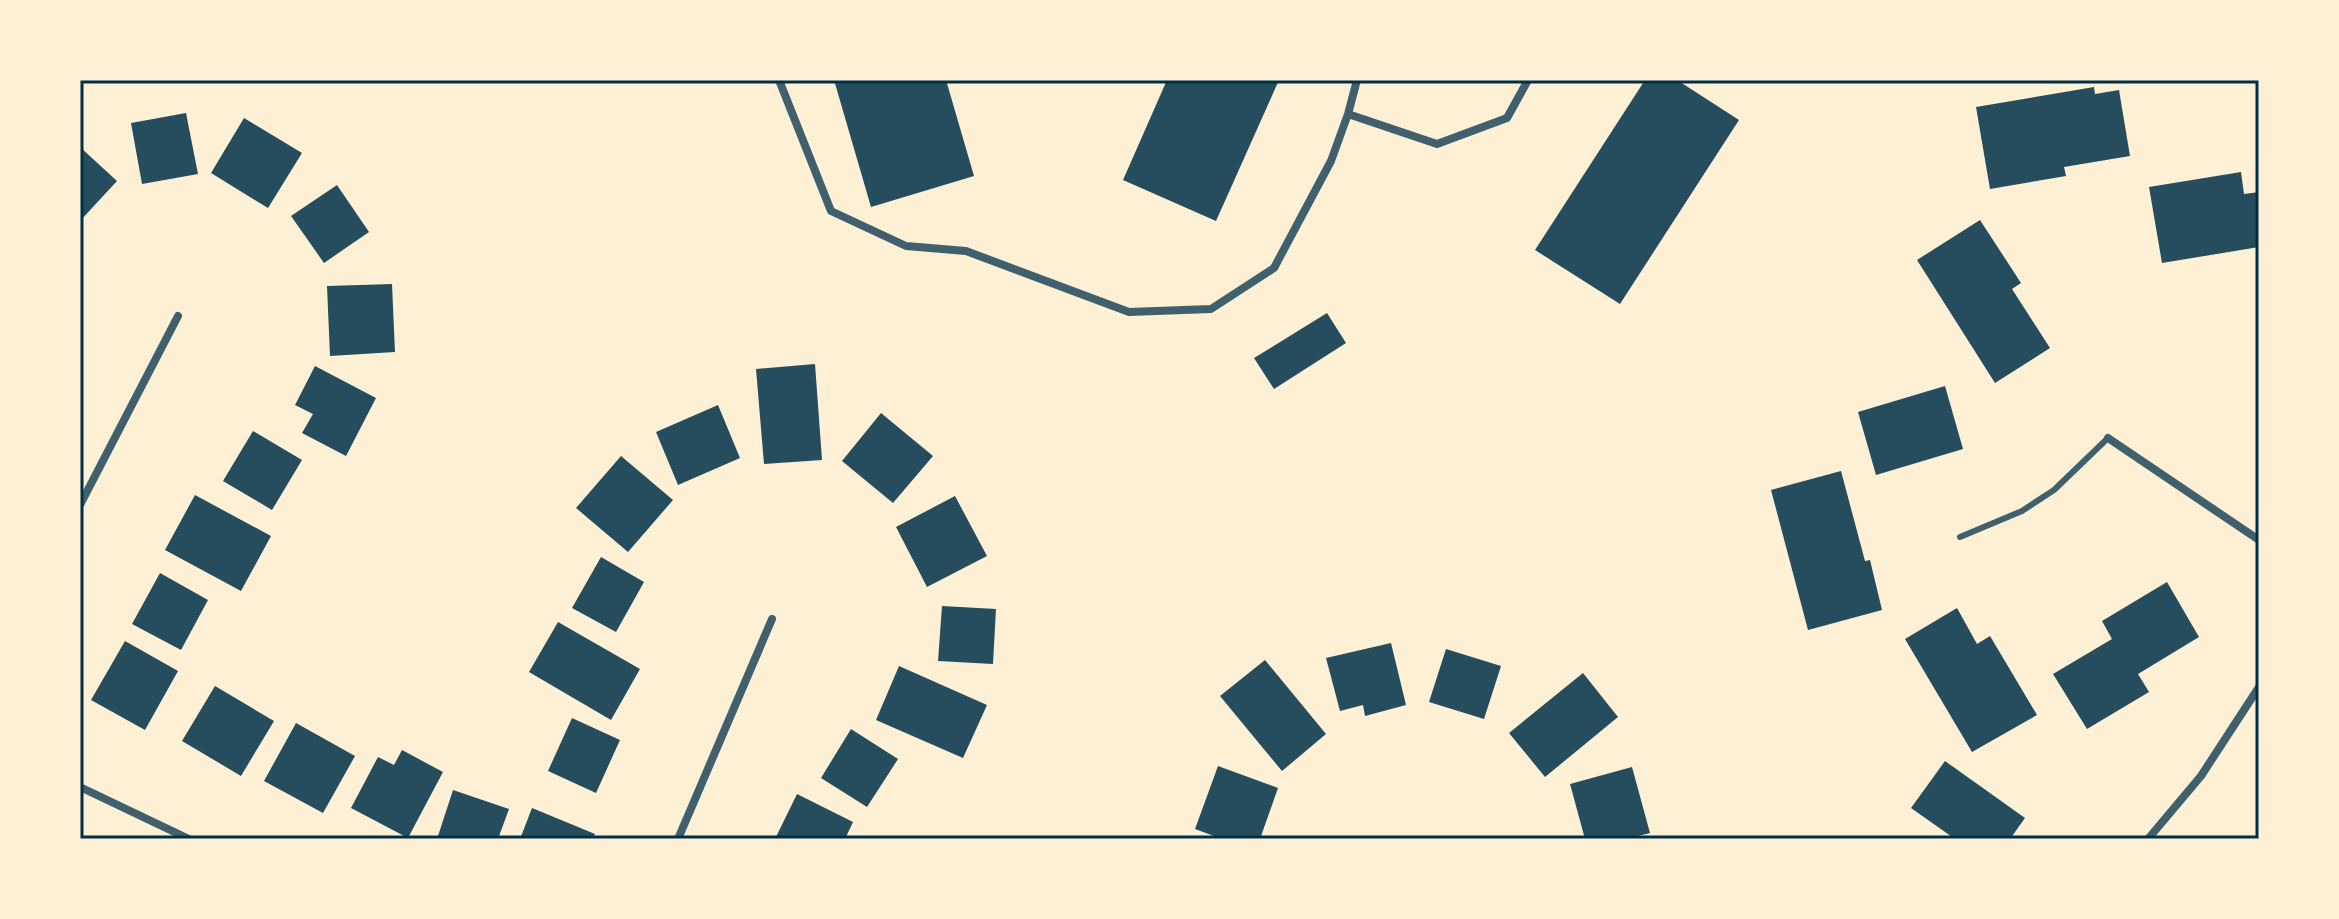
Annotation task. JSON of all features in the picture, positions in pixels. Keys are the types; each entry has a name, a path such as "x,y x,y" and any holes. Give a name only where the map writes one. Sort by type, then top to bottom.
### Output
{"street":[{"path":"779,80 831,211 906,246 966,251 1129,312 1211,309 1274,268 1331,161 1357,80"},
{"path":"1348,114 1437,144 1507,118 1528,80"},
{"path":"80,505 178,316"},
{"path":"2108,438 2259,540"},
{"path":"678,839 772,619"},
{"path":"2148,839 2201,776 2259,687"},
{"path":"80,787 189,839"}],"lane":[{"path":"1960,537 2022,511 2054,490 2108,438"}],"building":[{"path":"834,80 946,80 974,176 871,207"},
{"path":"1167,80 1279,80 1216,221 1123,180"},
{"path":"1645,80 1677,80 1739,120 1620,304 1535,250"},
{"path":"2094,87 2095,94 2119,90 2130,156 2064,167 2066,176 1990,189 1976,107"},
{"path":"186,113 198,174 142,184 131,123"},
{"path":"244,118 302,153 268,208 211,173"},
{"path":"80,147 117,181 80,221"},
{"path":"2241,172 2244,194 2259,192 2259,247 2162,263 2149,187"},
{"path":"337,185 369,232 324,263 291,216"},
{"path":"1980,220 2021,283 2012,289 2050,348 1995,383 1917,260"},
{"path":"392,284 395,352 330,356 327,286"},
{"path":"1327,313 1346,343 1274,389 1254,358"},
{"path":"815,364 822,460 764,464 756,369"},
{"path":"315,366 376,398 346,456 302,433 313,414 295,405"},
{"path":"1945,386 1963,449 1876,475 1858,412"},
{"path":"718,405 740,458 678,485 656,432"},
{"path":"881,413 933,456 893,503 842,461"},
{"path":"253,431 302,460 272,510 223,481"},
{"path":"621,456 673,500 628,552 576,508"},
{"path":"1841,471 1865,561 1870,560 1882,610 1808,630 1771,490"},
{"path":"195,495 271,536 241,591 165,550"},
{"path":"955,496 987,556 927,587 896,527"},
{"path":"601,557 644,582 616,632 572,608"},
{"path":"160,573 208,600 181,650 132,624"},
{"path":"2167,582 2199,637 2138,674 2149,692 2087,729 2053,674 2112,639 2102,621"},
{"path":"942,606 996,609 993,664 938,661"},
{"path":"1957,608 1977,644 1990,636 2037,715 1972,752 1905,639"},
{"path":"558,622 640,669 611,720 529,672"},
{"path":"125,641 178,671 145,730 91,700"},
{"path":"1391,643 1406,705 1365,716 1363,705 1340,711 1326,658"},
{"path":"1446,649 1501,666 1484,719 1429,702"},
{"path":"1265,660 1326,734 1282,771 1220,696"},
{"path":"899,666 987,705 963,758 876,720"},
{"path":"1583,673 1618,717 1545,777 1509,733"},
{"path":"215,686 274,721 241,776 182,741"},
{"path":"572,718 620,740 596,793 548,771"},
{"path":"296,723 355,756 323,813 264,781"},
{"path":"851,729 898,759 867,807 821,778"},
{"path":"402,750 443,772 408,838 351,808 378,757 394,765"},
{"path":"1945,761 2025,818 2010,839 1955,839 1911,808"},
{"path":"1218,766 1278,788 1260,839 1222,839 1195,829"},
{"path":"1632,767 1650,833 1626,839 1585,839 1570,784"},
{"path":"453,790 509,809 498,839 437,839"},
{"path":"797,794 853,822 845,839 775,839"},
{"path":"532,808 595,834 593,839 520,839"}]}
